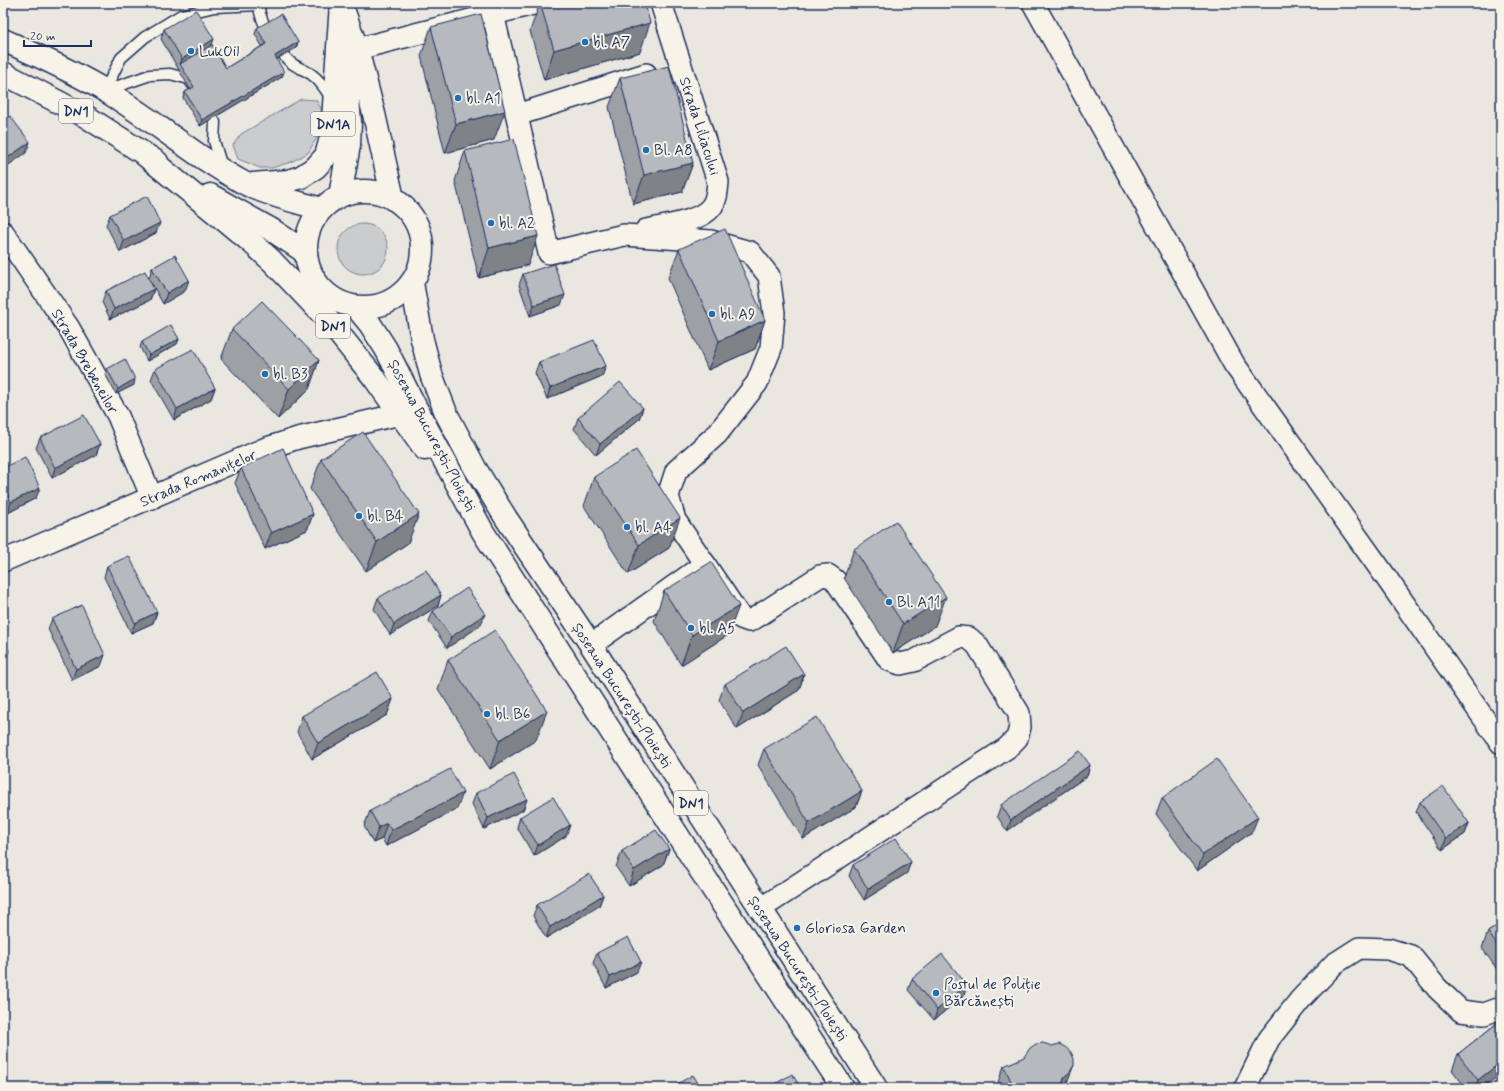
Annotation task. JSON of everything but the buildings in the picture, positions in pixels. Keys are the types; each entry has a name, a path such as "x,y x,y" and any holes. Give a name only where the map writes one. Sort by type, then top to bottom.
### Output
{"main road":[{"name":"DN1A","path":"341,3 357,49 374,114 393,199"},
{"name":"DN1A","path":"248,185 288,181 301,177 316,167 326,156 332,134 341,3"},
{"name":"DN1A","path":"340,196 349,145 350,122 341,3"},
{"name":"DN1","path":"3,40 50,61 105,90 183,145 248,185 282,198 322,209"},
{"name":"DN1","path":"3,73 87,117 172,172 272,230 305,252"},
{"name":"DN1","path":"145,155 250,241 272,261 328,320 375,379 483,532"},
{"name":"DN1","path":"358,191 376,192 393,199 408,211 418,227 423,246 421,266 412,283 401,295 388,303 372,307 356,307 337,302 321,289 310,272 305,252 307,236 312,222 322,209 340,196 358,191"},
{"name":"Șoseaua București-Ploiești","path":"412,283 424,346 432,374 446,413 476,468 506,518 590,644 876,1088"},
{"name":"Șoseaua București-Ploiești","path":"356,307 370,324 386,349 483,532 843,1088"}],"street":[{"path":"357,49 537,3"},
{"name":"Strada Liliacului","path":"517,115 549,253 685,221 700,215 712,206 717,195 718,182 661,3"},
{"path":"1033,3 1234,364 1383,573 1501,744"},
{"path":"493,14 517,115 680,63"},
{"name":"Strada Brebeneilor","path":"3,232 69,328 118,416 152,498"},
{"path":"624,235 711,241 750,252 770,276 774,313 770,348 757,384 717,434 676,471 668,496 675,520 741,618 749,621 820,576 828,575 836,580 889,660 900,664 914,661 959,637 969,638 977,645 1019,713 1020,726 1017,738 1007,748 760,909"},
{"name":"Strada Romanițelor","path":"3,561 264,449 298,438 400,414"},
{"path":"590,644 705,564"},
{"path":"1245,1088 1269,1039 1291,1011 1334,964 1359,948 1388,949 1411,956 1438,988 1461,1011 1484,1014 1501,1008"}],"lane":[{"path":"105,90 121,58 145,38 181,16 214,7 260,4 259,12 268,32 289,61 313,75 324,87 334,102"},
{"path":"105,90 150,75 170,74 189,79 215,122 214,141 224,171"}],"shaded area":[{"path":"301,99 316,100 324,114 320,132 308,153 291,162 272,168 260,168 238,159 233,145 241,134"},
{"path":"363,224 377,228 384,235 388,249 384,263 377,270 363,274 349,270 342,263 338,249 342,235 349,228"}],"place":[{"name":"bl. A7","path":"585,42"},
{"name":"LukOil","path":"191,51"},
{"name":"bl. A1","path":"458,98"},
{"name":"Bl. A8","path":"646,150"},
{"name":"bl. A2","path":"491,223"},
{"name":"bl. A9","path":"712,314"},
{"name":"bl. B3","path":"265,374"},
{"name":"bl. B4","path":"359,516"},
{"name":"bl. A4","path":"627,527"},
{"name":"Bl. A11","path":"889,602"},
{"name":"bl. A5","path":"691,628"},
{"name":"bl. B6","path":"487,714"},
{"name":"Gloriosa Garden","path":"797,928"},
{"name":"Postul de Poliție Bărcănești","path":"936,993"}]}
